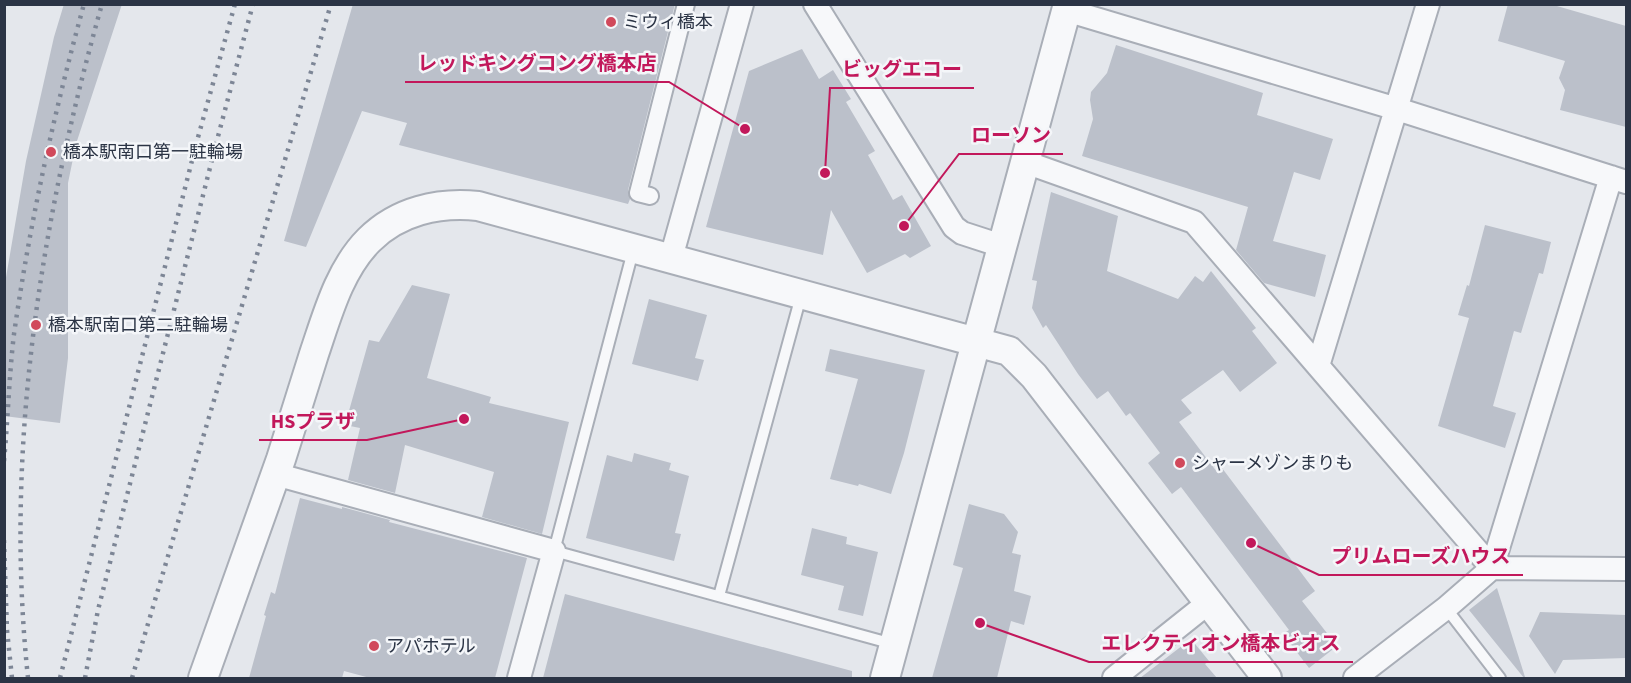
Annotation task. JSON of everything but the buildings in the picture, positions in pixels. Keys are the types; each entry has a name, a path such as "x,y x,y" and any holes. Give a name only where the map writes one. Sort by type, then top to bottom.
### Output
{"street":[{"path":"650,196 639,193 686,4"},
{"path":"671,258 742,4"},
{"path":"815,4 954,227 972,237 1002,246"},
{"path":"1318,366 1428,4"},
{"path":"885,678 1067,8 1618,179 1492,568 1446,608 1355,678"},
{"path":"1025,162 1194,222 1492,568 1626,569"},
{"path":"203,678 275,474 324,322 345,274 369,240 392,221 419,210 472,205 1009,351 1034,376 1268,678"},
{"path":"275,474 554,551 519,678"},
{"path":"1114,678 1208,603"}],"lane":[{"path":"634,248 554,551 894,644"},
{"path":"720,596 802,294"},
{"path":"1446,608 1500,678"}],"railway":[{"path":"4,461 14,334 27,251 53,127 84,4"},
{"path":"28,678 22,593 21,508 25,423 33,338 45,254 61,170 102,4"},
{"path":"60,678 197,141 235,4"},
{"path":"85,678 98,610 253,4"},
{"path":"132,678 331,4"},
{"path":"4,540 7,630 12,678"}],"place":[{"name":"ミウィ橋本","path":"611,22"},
{"name":"レッドキングコング橋本店","path":"745,129"},
{"name":"橋本駅南口第一駐輪場","path":"51,152"},
{"name":"ビッグエコー","path":"825,173"},
{"name":"ローソン","path":"904,226"},
{"name":"橋本駅南口第二駐輪場","path":"36,325"},
{"name":"HSプラザ","path":"464,419"},
{"name":"シャーメゾンまりも","path":"1180,463"},
{"name":"プリムローズハウス","path":"1251,543"},
{"name":"エレクティオン橋本ビオス","path":"980,623"},
{"name":"アパホテル","path":"374,646"}]}
